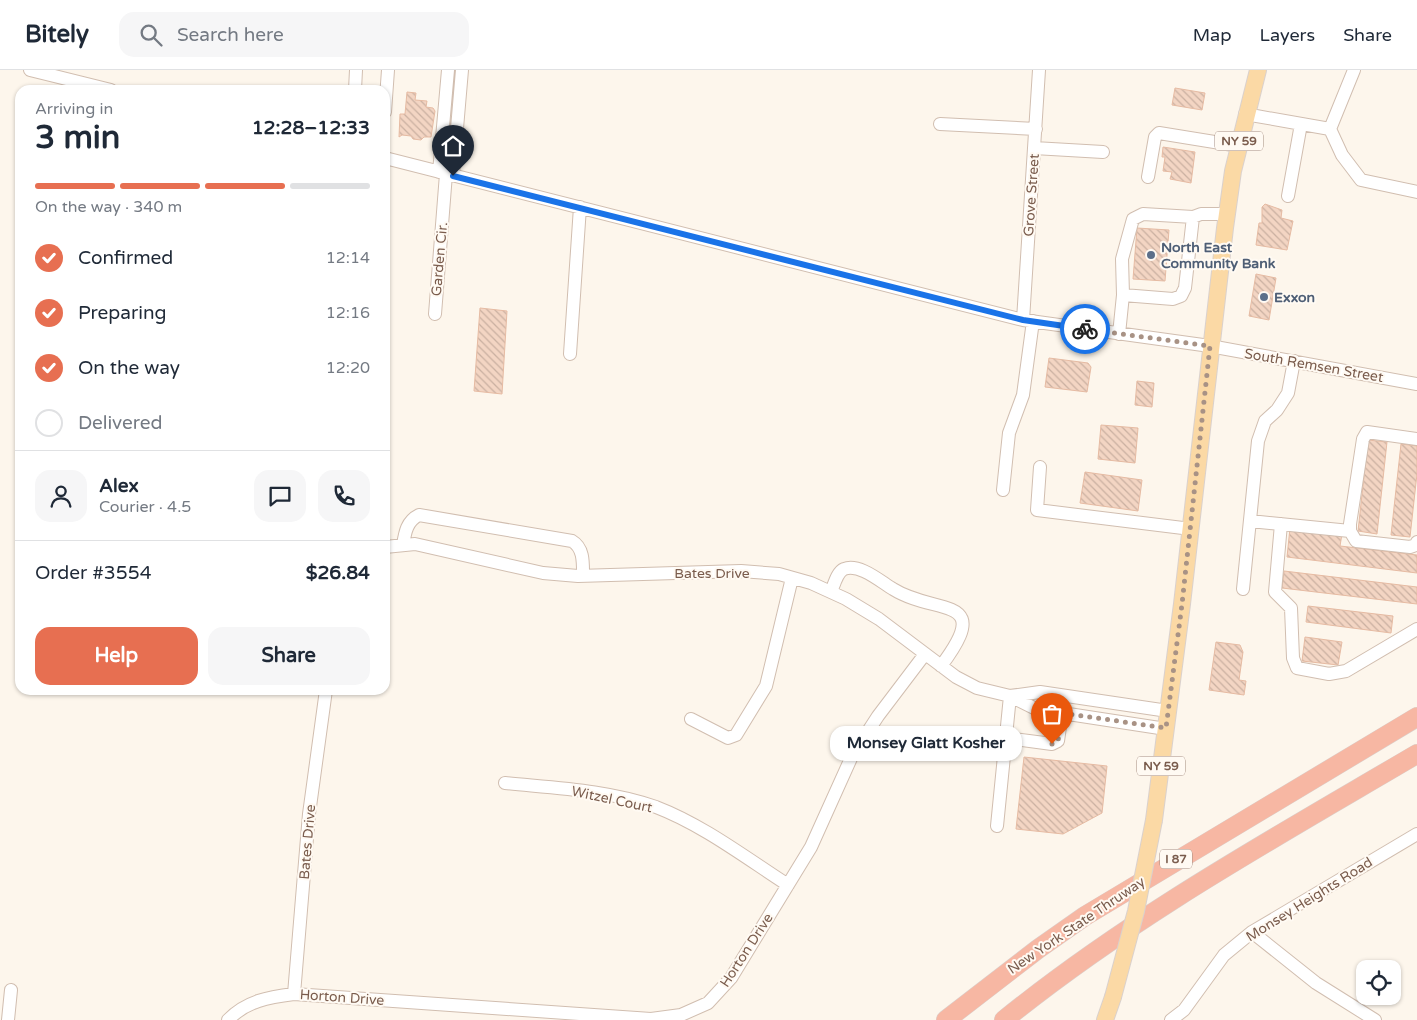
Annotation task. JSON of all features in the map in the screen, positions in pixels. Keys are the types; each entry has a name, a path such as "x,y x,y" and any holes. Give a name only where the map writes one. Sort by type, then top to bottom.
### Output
{"highway":[{"name":"New York State Thruway","path":"946,1020 1030,955 1093,910 1417,716"},
{"name":"I 87","path":"1004,1020 1059,978 1153,914 1253,851 1417,754"}],"main road":[{"name":"NY 59","path":"1105,1020 1136,912 1154,820 1227,214 1239,146 1258,70"}],"street":[{"path":"355,85 356,70"},
{"path":"387,85 388,70"},
{"path":"446,174 448,70"},
{"path":"446,174 462,70"},
{"name":"Grove Street","path":"1003,490 1009,433 1023,395 1028,321 1034,148 1040,70"},
{"path":"1354,70 1351,73 1330,128 1342,155 1361,180 1417,192"},
{"path":"37,71 92,85"},
{"path":"1246,114 1330,128"},
{"path":"940,124 1036,129"},
{"path":"1288,196 1301,124"},
{"path":"1148,177 1156,137 1159,134 1239,146"},
{"path":"1034,148 1103,152"},
{"name":"South Remsen Street","path":"390,159 1028,321 1210,346 1417,384"},
{"name":"Garden Cir.","path":"435,314 446,174"},
{"path":"570,354 580,207"},
{"path":"1119,334 1123,295 1121,270 1133,219 1144,214 1192,218 1201,214 1227,214"},
{"path":"1123,295 1173,299 1181,296 1185,288 1192,218"},
{"path":"1243,589 1258,441 1265,421 1277,410 1288,393 1294,360"},
{"path":"1417,439 1367,432 1363,439 1350,531 1356,541 1410,547 1416,545 1417,542"},
{"path":"1040,467 1036,510 1190,529"},
{"path":"403,545 405,531 410,521 419,515 572,541 578,544 583,562 583,576"},
{"path":"1250,521 1350,531"},
{"path":"1281,524 1275,592 1291,608 1293,658 1297,668 1329,674 1346,671 1417,629"},
{"name":"Bates Drive","path":"390,545 415,544 543,573 583,576 741,571 779,574 846,598 879,619 941,666 977,688 1010,696 1036,709 1166,728"},
{"path":"831,592 839,574 844,569 854,569 867,572 908,598 953,608 960,613 963,620 962,630 956,646 941,666"},
{"path":"692,719 728,738 736,735 766,686 792,578"},
{"name":"Horton Drive","path":"228,1020 238,1009 264,998 294,994 651,1019 681,1015 708,1003 731,978 811,847 852,756 878,716 925,654"},
{"name":"Bates Drive","path":"1010,696 1040,692 1168,711"},
{"name":"Bates Drive","path":"294,994 309,814 325,695"},
{"path":"997,826 1010,696"},
{"path":"1006,738 1052,744 1058,741 1062,713"},
{"name":"Witzel Court","path":"505,783 570,789 617,797 656,807 695,826 788,885"},
{"name":"Monsey Heights Road","path":"1171,1020 1184,1010 1224,955 1252,932 1417,834"},
{"path":"1252,932 1316,983 1375,1020"},
{"path":"8,1020 11,990"}],"building":[{"path":"1175,88 1205,93 1202,110 1172,105"},
{"path":"407,92 416,93 415,100 427,101 426,107 433,108 435,111 431,137 424,137 421,140 413,139 411,136 402,135 399,137 400,114 405,114"},
{"path":"1163,147 1195,152 1191,183 1170,179 1172,172 1163,171 1165,157 1162,157"},
{"path":"1265,204 1282,210 1281,218 1293,221 1287,250 1256,245 1259,223 1262,223 1262,207"},
{"name":"North East Community Bank","path":"1137,228 1169,230 1165,281 1133,279"},
{"path":"1256,274 1276,278 1269,320 1249,316"},
{"path":"480,308 507,311 502,394 474,391"},
{"path":"1049,358 1088,363 1091,367 1087,392 1045,387"},
{"path":"1137,381 1154,383 1152,407 1135,405"},
{"path":"1101,425 1138,428 1135,463 1098,459"},
{"path":"1368,440 1387,442 1377,534 1358,531"},
{"path":"1401,444 1417,446 1417,474 1410,537 1391,535"},
{"path":"1085,472 1142,480 1138,511 1080,503"},
{"path":"1290,528 1342,534 1340,546 1417,555 1417,573 1287,557"},
{"path":"1284,571 1417,587 1417,604 1282,588"},
{"path":"1308,606 1393,616 1391,633 1306,622"},
{"path":"1305,637 1342,642 1338,665 1302,661"},
{"path":"1216,642 1240,645 1243,652 1239,680 1246,681 1244,695 1209,690"},
{"path":"1024,757 1107,766 1102,813 1063,834 1016,829"}],"way so far":[{"path":"1052,744 1058,741 1062,713 1166,728 1182,604 1210,346 1085,329"}],"place":[{"name":"North East Community Bank","path":"1151,255"},
{"name":"Exxon","path":"1264,297"},
{"name":"Monsey Glatt Kosher","path":"1052,744"}],"route":[{"path":"453,176 1023,320 1085,329"}]}
